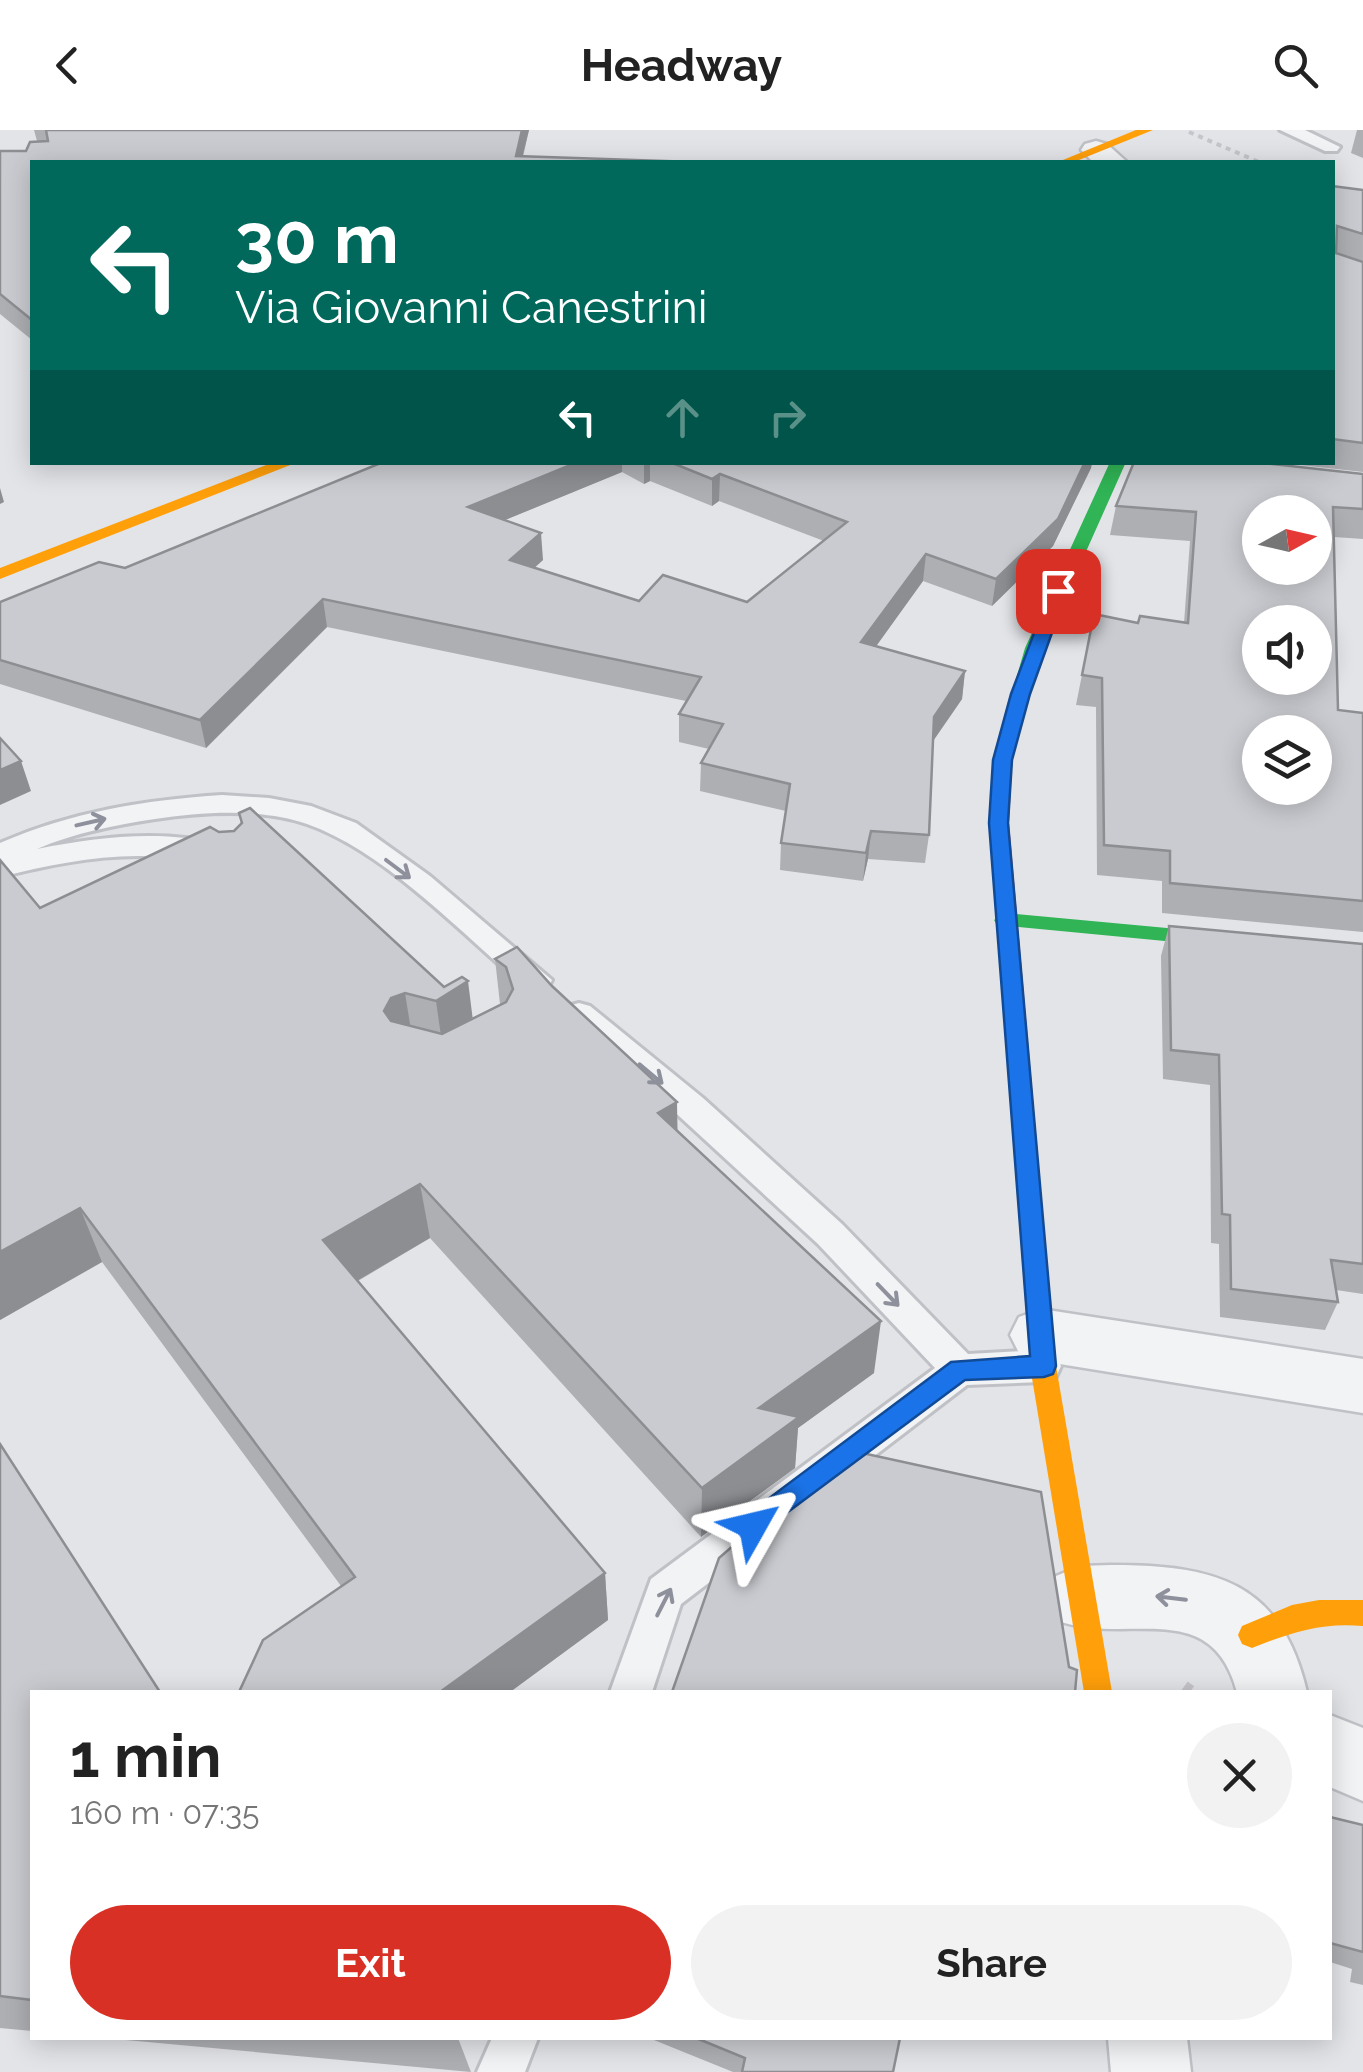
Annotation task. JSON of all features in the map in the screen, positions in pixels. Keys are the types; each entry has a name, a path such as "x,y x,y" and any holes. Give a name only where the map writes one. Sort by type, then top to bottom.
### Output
{"street":[{"path":"1087,159 1147,130"},
{"path":"0,574 282,465"},
{"path":"1098,1690 1042,1351 998,823 1002,760 1048,616 1132,465"},
{"path":"1004,920 1363,953"},
{"path":"1042,1351 1363,1386"},
{"path":"1080,1598 1154,1596 1195,1601 1228,1616 1262,1664 1291,1614 1348,1610 1363,1613"},
{"path":"1332,1751 1363,1765"},
{"path":"1332,1793 1363,1805"},
{"path":"1148,2040 1152,2072"}],"lane":[{"path":"1288,130 1331,147"},
{"path":"0,854 37,834 173,808 252,820 296,811 344,828 691,1107 830,1234 960,1370"},
{"path":"0,866 74,851 185,846 217,853 237,877"},
{"path":"632,1690 664,1592 960,1370 1042,1351"},
{"path":"501,2072 514,2040"}],"path":[{"path":"1183,130 1255,160"}],"building":[{"path":"46,130 522,130 516,156 635,160 30,160 30,318 0,294 0,151 26,151 30,142 48,141"},
{"path":"1335,186 1363,190 1363,234 1337,226 1336,253 1363,262 1363,443 1335,439"},
{"path":"376,465 571,465 468,507 541,533 510,560 639,601 663,575 747,602 847,522 720,474 712,479 677,465 1084,465 1058,519 996,579 926,554 861,642 965,671 934,717 929,835 871,831 866,853 781,843 790,784 701,763 723,724 679,714 701,677 323,599 200,720 0,660 0,602 99,562 125,568"},
{"path":"1133,465 1282,465 1363,474 1363,509 1333,507 1338,710 1363,713 1363,901 1170,883 1170,851 1104,845 1102,678 1082,675 1094,614 1138,623 1140,616 1188,623 1196,512 1116,506"},
{"path":"0,738 21,761 0,770"},
{"path":"250,808 444,987 462,977 468,981 436,1001 405,993 391,998 384,1011 391,1021 442,1034 506,1002 513,989 506,967 495,959 517,947 552,986 677,1102 658,1113 881,1321 759,1408 799,1417 702,1488 420,1184 323,1240 605,1573 443,1690 240,1690 263,1640 355,1577 80,1208 0,1252 0,860 40,908 210,827 219,832 234,831 242,823 239,813"},
{"path":"1169,926 1363,944 1363,1264 1331,1260 1338,1302 1231,1289 1230,1215 1222,1214 1219,1055 1171,1050"},
{"path":"0,1444 159,1690 30,1690 30,2000 0,1996"},
{"path":"853,1451 1041,1492 1069,1667 1077,1670 1075,1690 673,1690 719,1558 732,1543"},
{"path":"1332,1817 1363,1825 1363,1952 1332,1944"},
{"path":"701,2040 900,2040 893,2072 742,2072 745,2058"}],"traffic: fast":[{"path":"1004,751 1034,648 1117,465"},
{"path":"1004,920 1363,953"}],"traffic: slow":[{"path":"1069,160 1147,130"},
{"path":"0,574 282,465"},
{"path":"1026,1156 1043,1366 1098,1690"},
{"path":"1252,1635 1306,1615 1333,1611 1363,1613"}],"traffic: jam":[{"path":"1004,751 999,823 1026,1156"}],"route":[{"path":"753,1526 960,1370 1044,1366 998,823 1002,760 1020,694 1058,591"}]}
